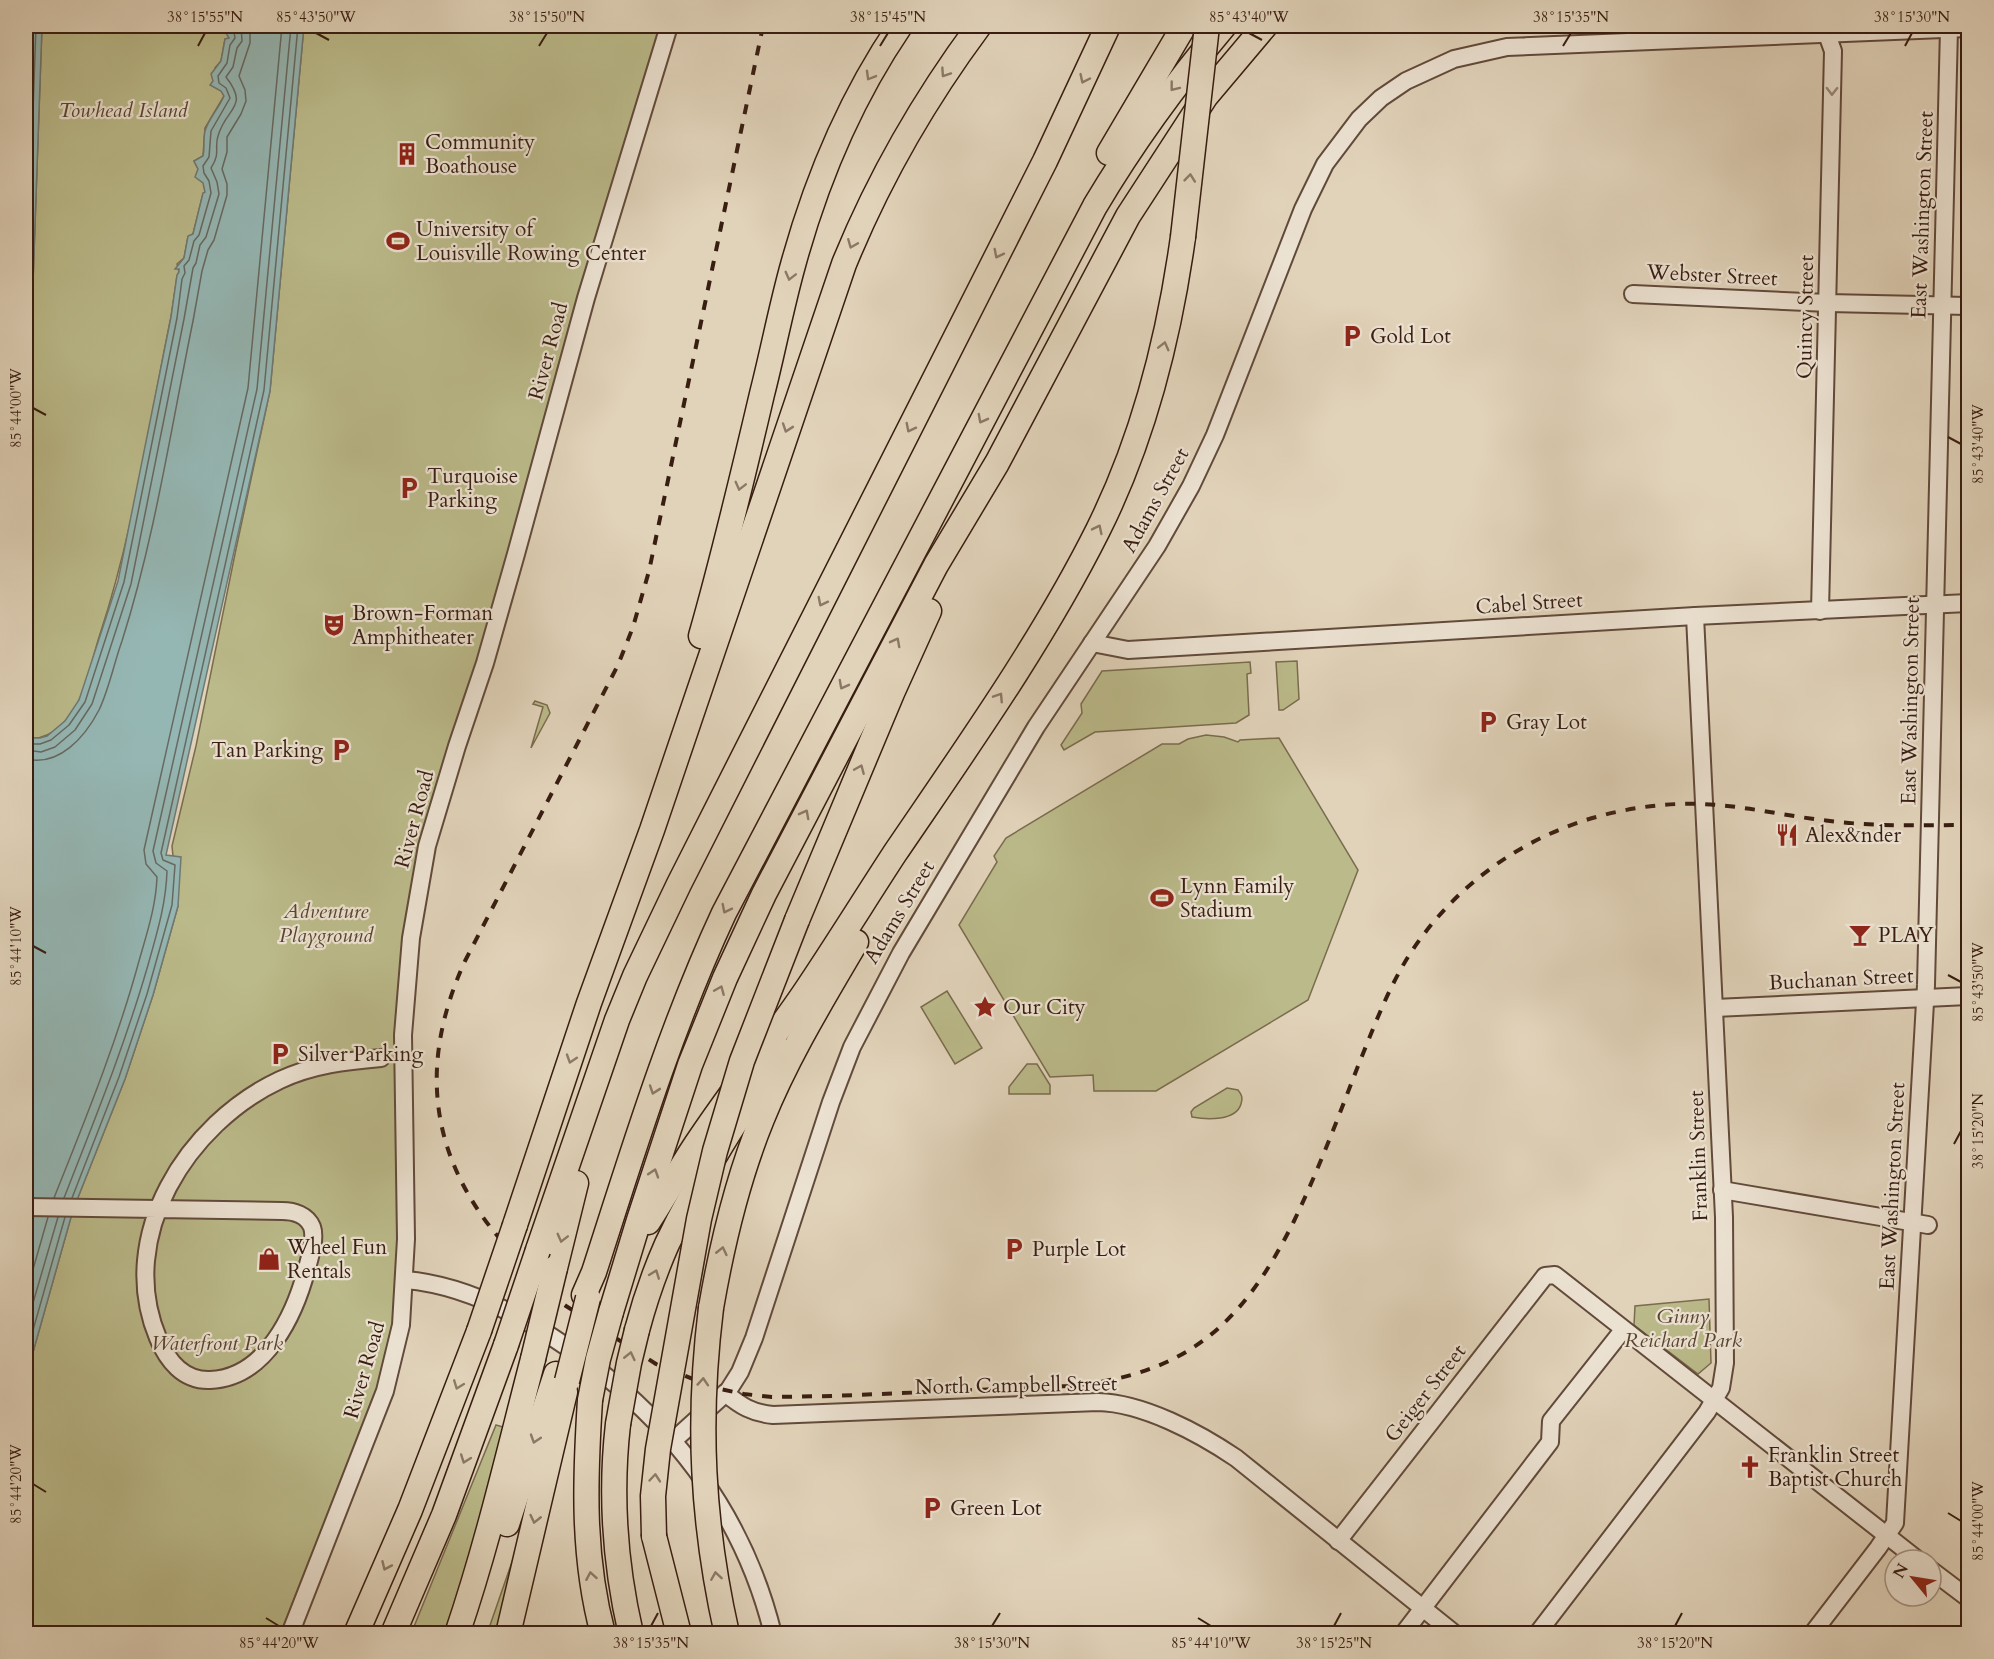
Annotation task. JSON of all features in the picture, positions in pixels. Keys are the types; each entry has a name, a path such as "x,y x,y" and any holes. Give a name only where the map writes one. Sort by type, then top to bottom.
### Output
{"highway":[{"path":"589,1003 718,574 803,231 843,127 861,91 900,26"},
{"path":"356,1634 410,1510 479,1331 589,1003 652,830 844,264 862,221 903,139 954,59 979,26"},
{"path":"393,1634 451,1497 635,976 679,884 1045,161 1108,26"},
{"path":"996,391 1032,297 1072,219 1184,26"},
{"path":"630,1249 700,1138 805,992 967,747 1063,595 1099,528 1132,449 1158,370 1172,307 1183,237 1207,26"},
{"path":"468,1634 562,1377 594,1272 668,1049 712,938 1077,238 1113,175 1162,102 1224,26"},
{"path":"670,1634 662,1602 655,1542 653,1496 658,1449 699,1219 709,1174 742,1061 797,920 892,693 997,464 1106,256 1146,187 1206,96 1265,26"},
{"path":"603,1634 588,1557 586,1464 590,1400 611,1312 694,1054 743,936 936,565 997,464"},
{"path":"727,1634 710,1543 702,1448 703,1393 711,1308 726,1229 749,1153 762,1120 806,1027 967,747"},
{"path":"457,1634 496,1507 570,1205 609,1073 679,884"},
{"path":"631,1634 621,1584 615,1515 615,1452 629,1363 655,1272 680,1218 750,1100 858,939"},
{"path":"507,1634 562,1377"},
{"path":"655,1542 679,1634"}],"street":[{"name":"River Road","path":"290,1634 385,1391 401,1325 405,1280 403,1035 411,938 427,846 459,737 488,651 585,298 669,26"},
{"name":"East Washington Street","path":"1812,1634 1895,1523 1921,1224 1949,28"},
{"name":"Adams Street","path":"674,1440 725,1394 740,1372 754,1338 831,1102 852,1047 872,1006 901,952 1036,727 1168,529 1203,462 1317,178 1349,131 1381,98 1406,81 1437,65 1470,54 1507,47 1825,30 1968,28"},
{"name":"Quincy Street","path":"1820,611 1833,51 1825,30"},
{"name":"Webster Street","path":"1633,294 1828,303 1968,306"},
{"name":"Cabel Street","path":"1092,643 1128,650 1695,616 1968,603"},
{"name":"Franklin Street","path":"1537,1634 1707,1412 1721,1388 1725,1363 1722,1190 1715,1008 1695,616"},
{"name":"Buchanan Street","path":"1715,1008 1968,996"},
{"path":"26,1207 154,1209 165,1209 177,1209 189,1209 288,1211 305,1218 313,1230 312,1240 303,1281 291,1314 269,1348 252,1365 234,1375 205,1380 187,1375 168,1359 155,1331 148,1304 145,1274 152,1228 157,1211 160,1203 182,1165 205,1135 232,1109 248,1098 280,1080 313,1067 381,1058"},
{"path":"1722,1190 1921,1224"},
{"name":"Geiger Street","path":"1338,1541 1545,1276 1555,1275 1623,1330"},
{"path":"405,1280 429,1282 487,1302 536,1326 585,1359 625,1391 674,1440 698,1470 722,1508 741,1544 768,1614 773,1634"},
{"path":"1403,1634 1550,1442 1551,1421 1623,1330 1902,1548"},
{"name":"North Campbell Street","path":"725,1394 751,1411 773,1415 1092,1402 1121,1404 1142,1410 1200,1436 1220,1448 1455,1634"},
{"path":"1943,1579 1968,1598"}],"green space":[{"name":"Towhead Island","path":"42,26 231,26 229,38 225,39 221,61 215,68 224,96 205,128 203,156 194,161 198,169 197,174 204,183 205,192 193,234 188,237 184,258 177,264 179,272 140,477 112,595 86,684 76,707 54,731 32,738 26,731 26,481"},
{"name":"Waterfront Park","path":"304,26 669,26 427,846 411,938 405,1280 385,1391 290,1633 26,1634 26,1377 73,1210 125,1079 153,995 178,906 172,846 196,746 270,391"},
{"path":"1297,661 1299,699 1283,710 1279,710 1276,662"},
{"path":"1250,662 1251,673 1247,674 1249,715 1236,723 1095,732 1064,750 1061,745 1082,713 1081,704 1102,671"},
{"path":"535,701 547,705 550,713 531,748 543,707 533,704"},
{"name":"Lynn Family Stadium","path":"1206,735 1224,737 1238,742 1279,738 1358,870 1308,1000 1156,1091 1094,1091 1093,1075 1050,1077 959,925 997,862 994,856 1006,838 1162,744 1179,744 1188,739"},
{"path":"947,991 982,1048 955,1064 921,1007"},
{"path":"1027,1064 1037,1064 1050,1085 1050,1094 1009,1094 1009,1087"},
{"path":"1227,1088 1238,1090 1242,1097 1238,1110 1220,1118 1192,1117 1191,1112 1194,1108"},
{"name":"Ginny Reichard Park","path":"1709,1299 1711,1363 1698,1374 1634,1325 1635,1306"},
{"path":"496,1425 503,1427 502,1442 452,1633 411,1634"},
{"path":"513,1559 511,1580 497,1633 487,1634"}],"water":[{"path":"26,26 42,26 26,481"},
{"path":"231,26 304,26 270,391 166,855 181,857 178,906 153,995 125,1079 73,1210 26,1377 26,731 32,738 47,736 65,721 79,700 118,581 171,317 179,272 179,269 175,269 184,258 188,236 193,234 205,192 203,183 195,177 198,169 194,161 203,156 205,131 224,96 221,91 210,85 213,81 211,74 221,61 225,39 229,38 226,33 227,28"}],"railway":[{"path":"763,26 649,571 633,627 618,665 465,961 451,996 442,1031 437,1065 438,1098 443,1131 453,1164 469,1196 491,1228 556,1299 566,1306 656,1364 715,1388 744,1394 772,1397 832,1396 1069,1386 1110,1380 1147,1370 1179,1356 1207,1338 1232,1316 1254,1289 1275,1257 1303,1202 1381,1010 1408,957 1443,911 1463,891 1508,856 1533,842 1586,820 1635,808 1668,805 1731,806 1847,823 1968,825"}],"place":[{"name":"Community Boathouse","path":"407,154"},
{"name":"University of Louisville Rowing Center","path":"398,241"},
{"name":"Gold Lot","path":"1352,336"},
{"name":"Turquoise Parking","path":"409,488"},
{"name":"Brown-Forman Amphitheater","path":"334,625"},
{"name":"Gray Lot","path":"1488,722"},
{"name":"Tan Parking","path":"341,750"},
{"name":"Alex&nder","path":"1787,835"},
{"name":"Lynn Family Stadium","path":"1162,898"},
{"name":"PLAY","path":"1860,935"},
{"name":"Our City","path":"985,1007"},
{"name":"Silver Parking","path":"280,1054"},
{"name":"Purple Lot","path":"1014,1249"},
{"name":"Wheel Fun Rentals","path":"269,1259"},
{"name":"Franklin Street Baptist Church","path":"1750,1467"},
{"name":"Green Lot","path":"932,1508"}],"park label":[{"name":"Adventure Playground","path":"326,923"}]}
